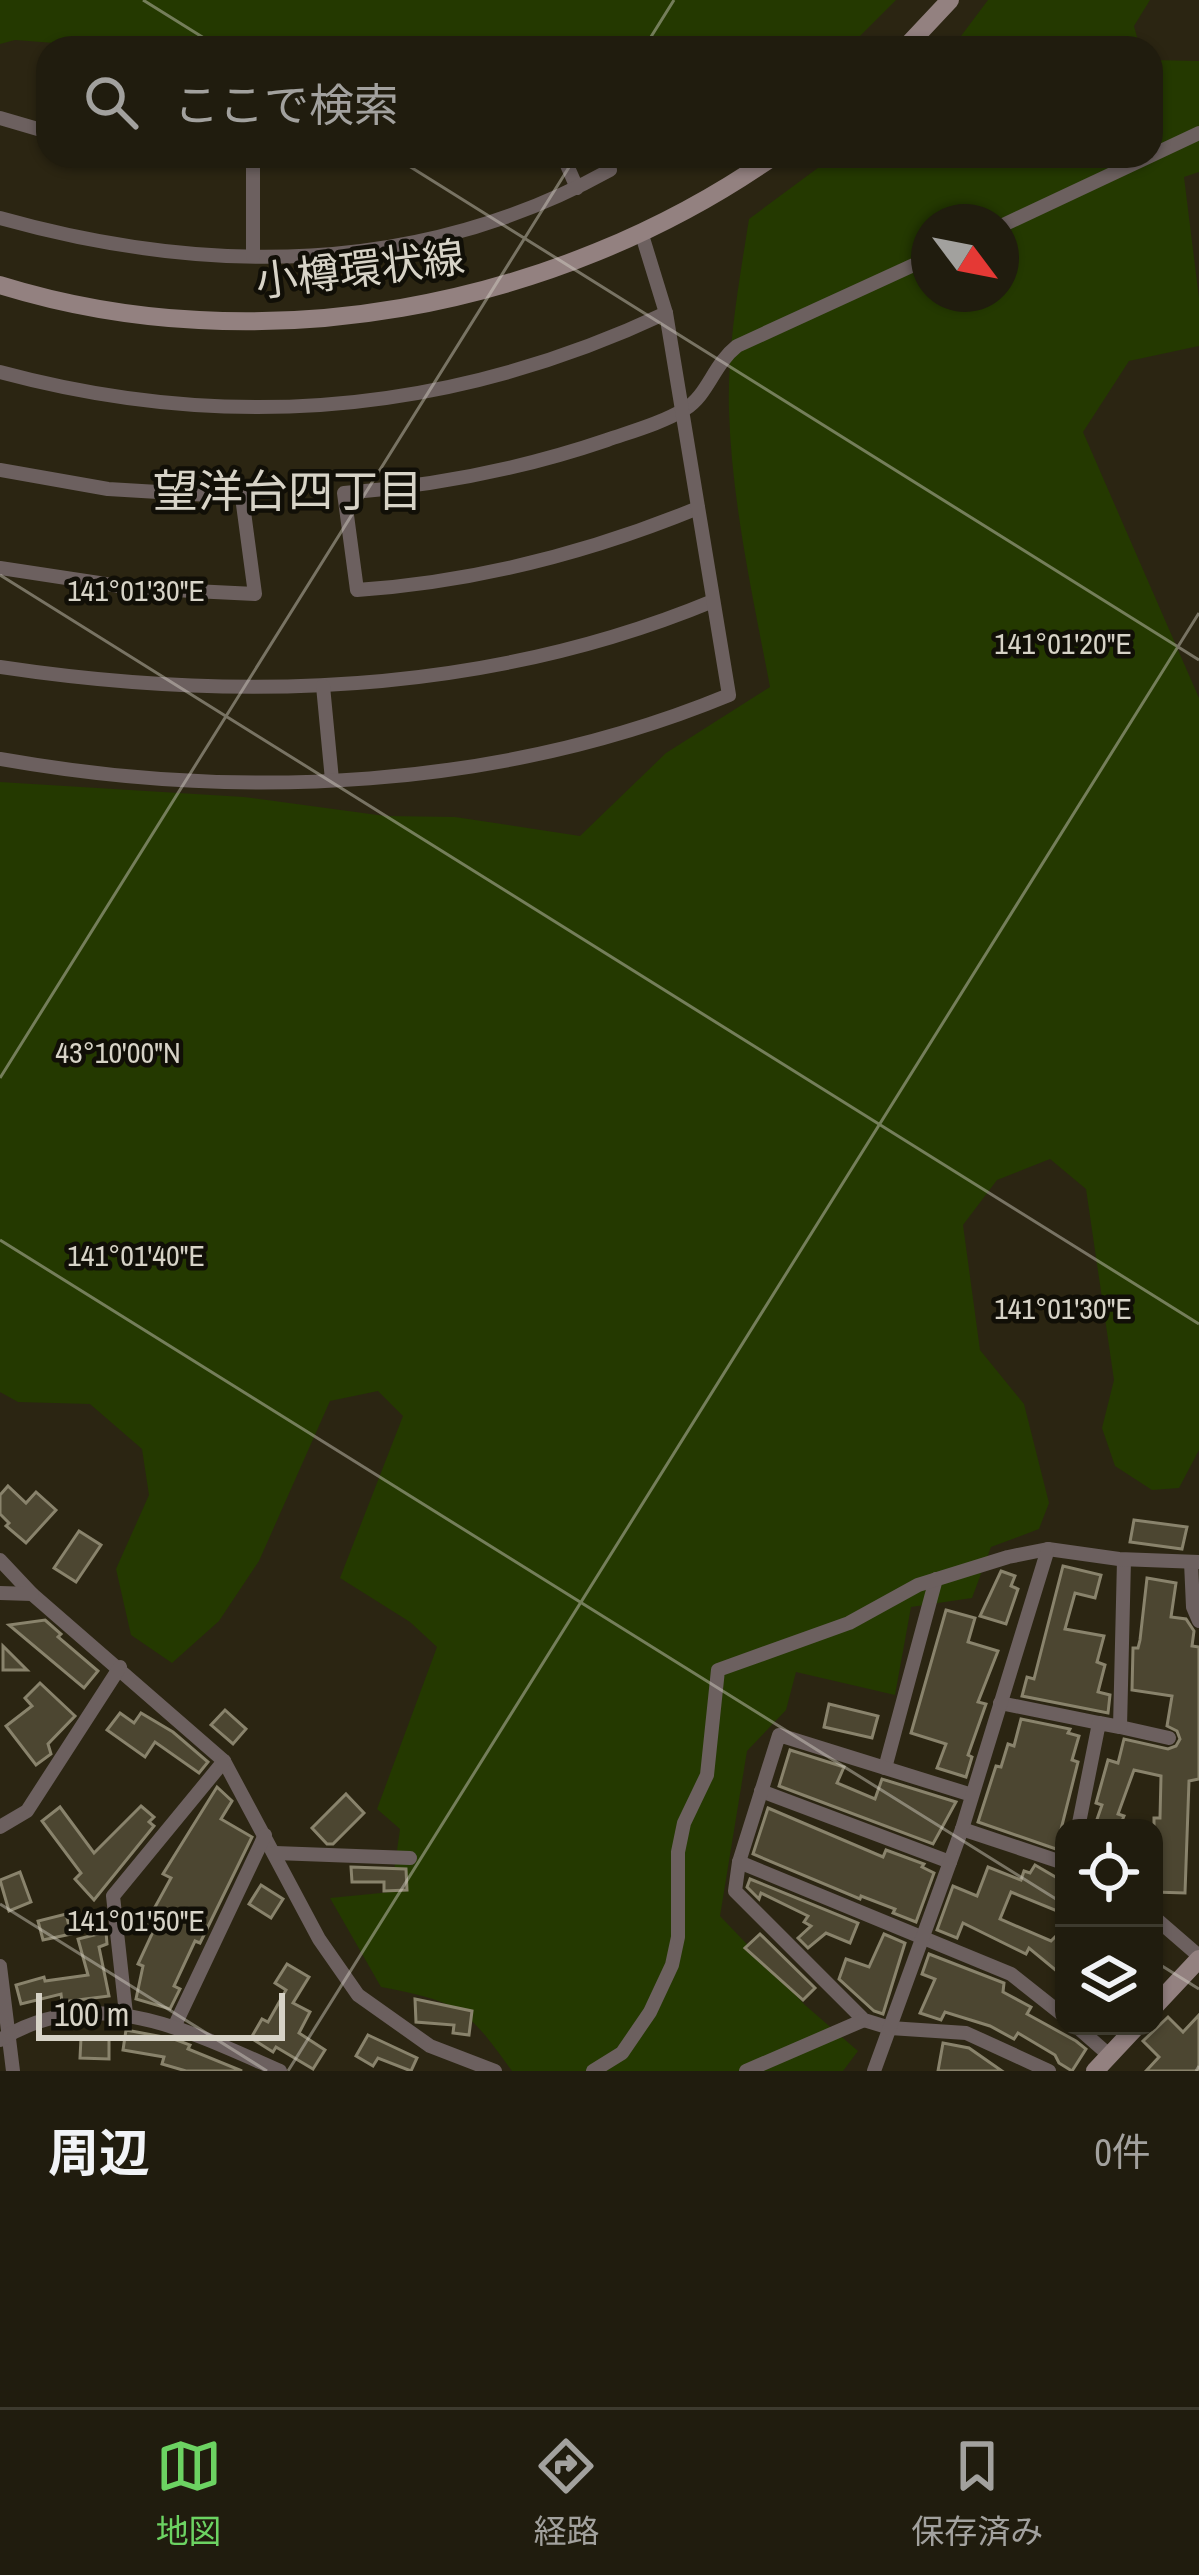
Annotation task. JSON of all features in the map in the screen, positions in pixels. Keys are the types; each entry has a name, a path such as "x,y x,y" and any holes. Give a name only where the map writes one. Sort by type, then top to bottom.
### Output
{"main road":[{"path":"916,36 950,0"},
{"name":"小樽環状線","path":"0,285 80,305 208,320 424,306 492,289 642,235 754,168"},
{"path":"1163,1997 1199,1958"},
{"path":"1095,2071 1128,2035"}],"street":[{"path":"0,118 36,128"},
{"path":"1163,151 1199,134"},
{"path":"253,168 253,256"},
{"path":"568,168 577,188"},
{"path":"1019,218 1126,168"},
{"path":"0,218 136,247 253,256 323,255 422,243 518,215 610,170"},
{"path":"0,759 178,779 332,780 461,769 571,748 660,722 729,695 666,313 642,235"},
{"path":"698,508 544,561 439,582 357,590 344,493 438,482 528,464 682,411 698,399 719,360 737,346 911,266"},
{"path":"0,372 160,403 258,408 342,405 410,397 512,374 581,351 666,313"},
{"path":"0,470 108,488 242,497 255,594 132,588 0,568"},
{"path":"0,668 180,686 323,686 446,675 538,658 628,634 713,602"},
{"path":"323,686 332,780"},
{"path":"874,2071 962,1828 1048,1549"},
{"path":"593,2071 622,2053 650,2012 672,1965 678,1937 678,1852 684,1823 707,1775 718,1670 849,1623 936,1579 1048,1549 1124,1560 1195,1562 1193,1607 1199,1622"},
{"path":"1120,1727 1124,1560"},
{"path":"0,1561 224,1761 319,1939 358,1995 430,2046 495,2071"},
{"path":"886,1768 936,1579"},
{"path":"0,1593 32,1594"},
{"path":"0,1827 27,1811 120,1667"},
{"path":"1000,1703 1169,1738"},
{"path":"1080,1819 1099,1724"},
{"path":"972,1795 779,1735 739,1862 735,1891 863,2020 890,2028 967,2033 1049,2071"},
{"path":"126,2014 113,1896 224,1761"},
{"path":"760,1791 950,1862"},
{"path":"962,1828 1055,1860"},
{"path":"175,2025 265,1835"},
{"path":"275,1853 410,1858"},
{"path":"739,1862 1011,1974 1055,2009"},
{"path":"1163,1925 1199,1958"},
{"path":"0,1966 4,2037 13,2071"},
{"path":"4,2037 50,2020 126,2014 175,2025 280,2071"},
{"path":"746,2071 863,2020"},
{"path":"1086,2035 1109,2055"}],"green space":[{"path":"0,0 896,0 860,36 36,36 36,42 0,44"},
{"path":"988,0 1150,0 1134,26 1137,36 961,36"},
{"path":"1163,60 1199,61 1199,172 1184,177 1199,298 1199,346 1129,361 1083,432 1199,698 1199,1450 1179,1488 1152,1490 1115,1466 1102,1428 1114,1380 1086,1189 1050,1159 997,1180 963,1225 980,1350 1024,1404 1049,1503 1039,1529 991,1547 972,1598 911,1607 895,1695 796,1672 786,1710 747,1751 720,1916 805,2005 858,2051 843,2071 512,2071 483,2033 458,2011 428,1997 381,1987 330,1898 391,1892 400,1829 377,1809 437,1647 410,1622 340,1578 403,1416 378,1391 330,1401 259,1561 219,1621 172,1663 131,1635 116,1569 149,1495 142,1449 90,1404 18,1402 0,1392 0,782 244,797 385,816 455,817 580,836 666,753 770,687 731,447 729,388 749,219 818,168 1163,168"}],"building":[{"path":"8,1486 26,1503 36,1492 56,1510 26,1543 0,1514 0,1495"},
{"path":"1134,1520 1187,1527 1182,1549 1130,1542"},
{"path":"79,1531 101,1545 76,1582 54,1568"},
{"path":"1063,1566 1101,1575 1095,1598 1075,1593 1065,1629 1104,1636 1097,1662 1105,1665 1098,1692 1110,1695 1108,1713 1022,1696 1027,1677 1034,1679"},
{"path":"1001,1571 1015,1576 1011,1586 1018,1589 1006,1624 980,1616"},
{"path":"1147,1578 1176,1583 1171,1617 1186,1619 1194,1631 1192,1646 1199,1647 1199,1779 1189,1781 1185,1893 1163,1892 1163,1819 1154,1819 1160,1818 1161,1776 1134,1770 1118,1814 1123,1819 1097,1819 1102,1805 1096,1803 1108,1760 1118,1763 1124,1739 1168,1749 1180,1739 1167,1726 1172,1696 1132,1690 1133,1648 1138,1648"},
{"path":"946,1610 975,1618 968,1642 998,1651 978,1702 986,1704 968,1755 972,1757 966,1777 937,1768 946,1744 911,1733"},
{"path":"45,1620 98,1671 84,1688 9,1625"},
{"path":"3,1646 27,1670 3,1670"},
{"path":"40,1683 75,1716 48,1744 51,1754 36,1765 6,1726 32,1706 25,1698"},
{"path":"829,1704 878,1716 872,1738 824,1727"},
{"path":"225,1710 246,1729 233,1744 211,1725"},
{"path":"120,1713 134,1723 141,1713 208,1762 199,1773 155,1742 145,1757 107,1730"},
{"path":"1021,1719 1070,1729 1068,1733 1079,1736 1072,1760 1078,1762 1064,1819 1055,1819 1055,1849 978,1822 996,1766 1001,1767 1008,1744 1014,1746"},
{"path":"790,1750 844,1767 837,1783 875,1799 882,1779 956,1802 933,1844 779,1786"},
{"path":"217,1787 232,1801 221,1819 252,1837 200,1943 195,1941 174,1986 180,1989 170,2009 136,1999 143,1966 138,1964 152,1934 143,1929 171,1878 163,1874"},
{"path":"346,1794 364,1813 333,1844 327,1844 312,1828"},
{"path":"141,1806 154,1817 149,1822 154,1826 94,1900 75,1879 81,1873 42,1821 60,1807 94,1853"},
{"path":"768,1808 883,1857 886,1850 924,1864 934,1873 916,1922 893,1913 895,1909 753,1854"},
{"path":"1035,1865 1055,1877 1055,1910 1011,1892 1000,1919 1051,1941 1055,1937 1055,1970 1029,1948 1026,1954 963,1923 957,1938 937,1930 953,1886 977,1896 988,1867 1021,1880 1024,1871 1030,1873"},
{"path":"351,1867 406,1869 407,1890 384,1891 384,1882 352,1882"},
{"path":"20,1872 31,1902 9,1911 0,1880"},
{"path":"750,1879 858,1923 850,1943 826,1933 808,1948 798,1938 811,1926 804,1922 808,1916 761,1893 759,1899 747,1887"},
{"path":"261,1885 283,1899 271,1918 249,1904"},
{"path":"66,1914 71,1934 43,1940 38,1921"},
{"path":"106,1932 107,1944 99,1947 109,1996 62,2002 61,1994 21,2004 16,1985 44,1977 45,1981 88,1975 78,1939"},
{"path":"760,1934 815,1988 803,2000 745,1948"},
{"path":"884,1934 905,1943 883,2014 839,1979 846,1959 869,1967"},
{"path":"929,1954 1004,1983 1003,1992 1031,2007 1027,2014 1055,2029 1055,2035 1065,2035 1086,2049 1072,2071 1018,2033 1014,2039 945,2012 941,2020 920,2013 935,1979 922,1974"},
{"path":"287,1964 309,1977 293,2003 310,2012 299,2033 325,2050 313,2069 251,2038 262,2019 268,2022 286,1990 275,1983"},
{"path":"415,1999 472,2011 469,2035 453,2033 454,2025 416,2022"},
{"path":"1199,2015 1199,2071 1146,2071 1159,2057 1143,2041 1149,2035 1163,2035 1168,2017 1183,2032"},
{"path":"126,2030 174,2039 242,2071 186,2071 162,2064 164,2057 123,2050"},
{"path":"368,2035 417,2058 411,2071 378,2058 373,2066 356,2056"},
{"path":"81,2038 109,2039 109,2059 80,2058"},
{"path":"943,2043 969,2048 1002,2071 938,2071"}],"district":[{"name":"望洋台四丁目","path":"288,490"}]}
